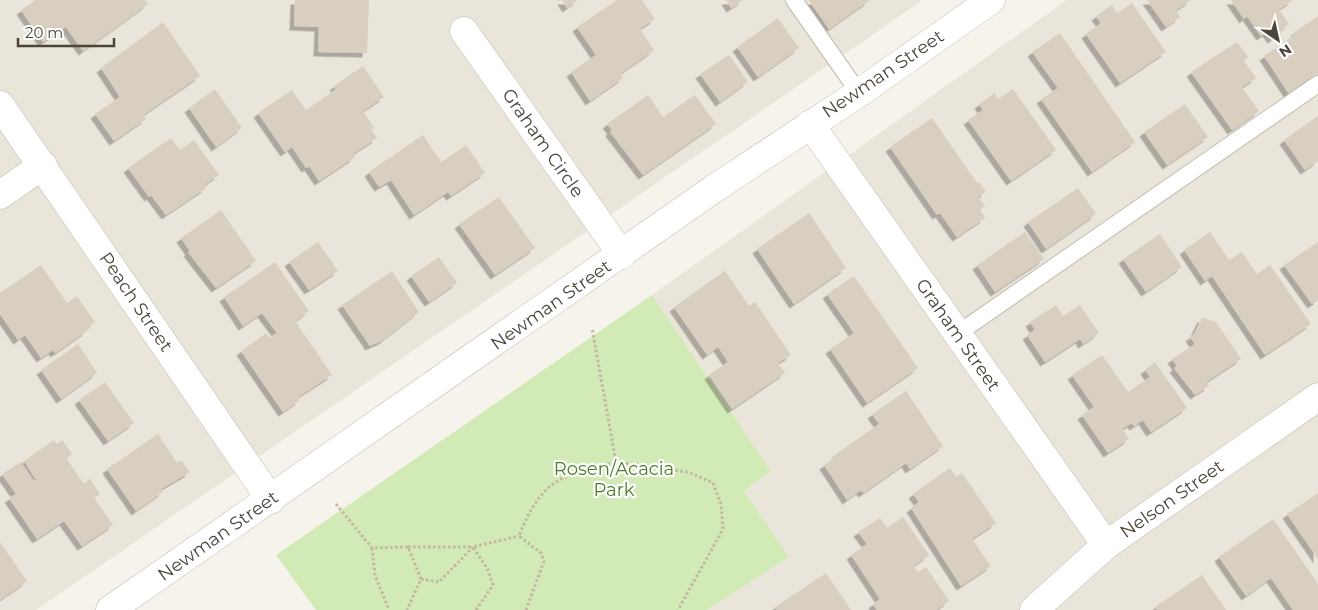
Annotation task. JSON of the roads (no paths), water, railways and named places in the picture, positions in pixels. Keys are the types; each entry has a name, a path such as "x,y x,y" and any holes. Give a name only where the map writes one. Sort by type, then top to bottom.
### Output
{"street":[{"name":"Newman Street","path":"110,610 991,0"},
{"name":"Graham Circle","path":"464,31 622,255"},
{"name":"Peach Street","path":"0,105 43,165 271,500"},
{"name":"Graham Street","path":"810,124 1106,545"},
{"path":"0,195 43,165"},
{"name":"Nelson Street","path":"1034,610 1106,545 1318,397"}],"lane":[{"path":"794,0 859,93"},
{"path":"957,334 1318,84"}],"park label":[{"name":"Rosen/Acacia Park","path":"614,479"}]}
